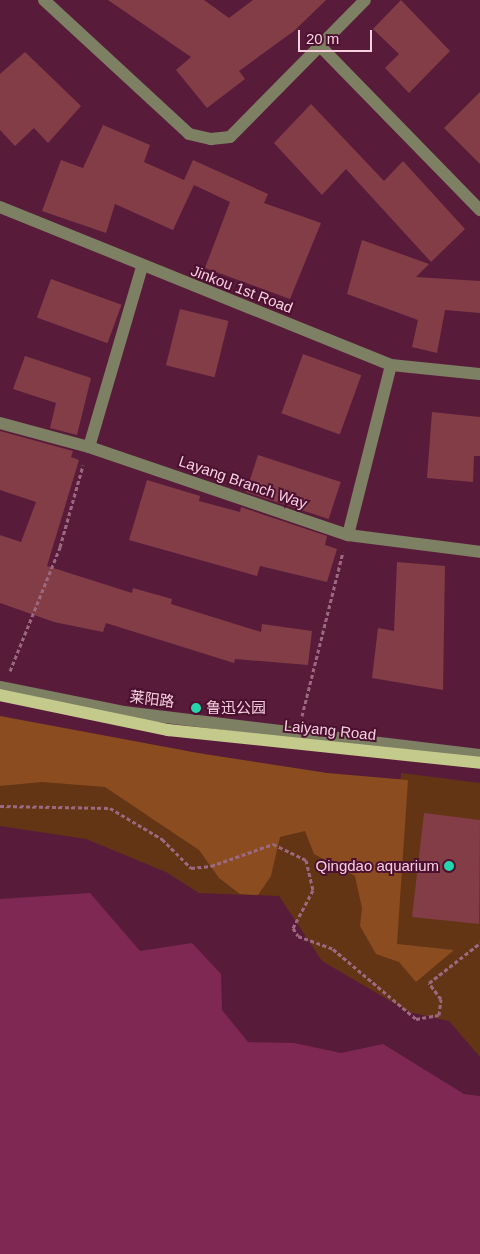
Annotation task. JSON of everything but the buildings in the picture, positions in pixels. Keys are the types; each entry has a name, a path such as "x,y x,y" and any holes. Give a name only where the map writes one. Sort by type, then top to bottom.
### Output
{"main road":[{"name":"Laiyang Road","path":"1,690 168,730 480,762"}],"street":[{"path":"44,0 189,134 211,139 230,137 365,0"},
{"path":"319,45 480,210"},
{"name":"Jinkou 1st Road","path":"0,207 142,267 391,365 480,374"},
{"path":"89,447 142,267"},
{"path":"348,535 391,365"},
{"name":"Layang Branch Way","path":"0,423 89,447 348,535 480,552"},
{"name":"莱阳路","path":"1,690 124,712 480,756"}],"path":[{"path":"1,690 60,547 89,447"},
{"path":"298,733 348,535"},
{"path":"0,806 110,808 162,839 191,868 211,866 273,844 306,860 313,890 293,928 298,936 333,949 416,1019 439,1015 441,999 429,983 480,943"}],"shaded area":[{"path":"0,716 198,753 327,773 408,780 397,944 454,950 416,982 399,962 376,954 360,926 362,908 355,876 314,854 305,831 280,837 271,876 258,895 240,894 219,878 199,850 105,787 42,782 0,786"},
{"path":"0,728 400,790 401,773 480,783 480,1057 449,1021 409,1012 322,961 279,896 199,893 166,872 86,839 0,826"},
{"path":"90,893 140,951 192,943 221,974 222,1010 248,1042 294,1043 341,1053 383,1044 464,1094 480,1096 480,1254 0,1254 0,899"}],"place":[{"name":"鲁迅公园","path":"196,708"},
{"name":"Qingdao aquarium","path":"449,866"}]}
